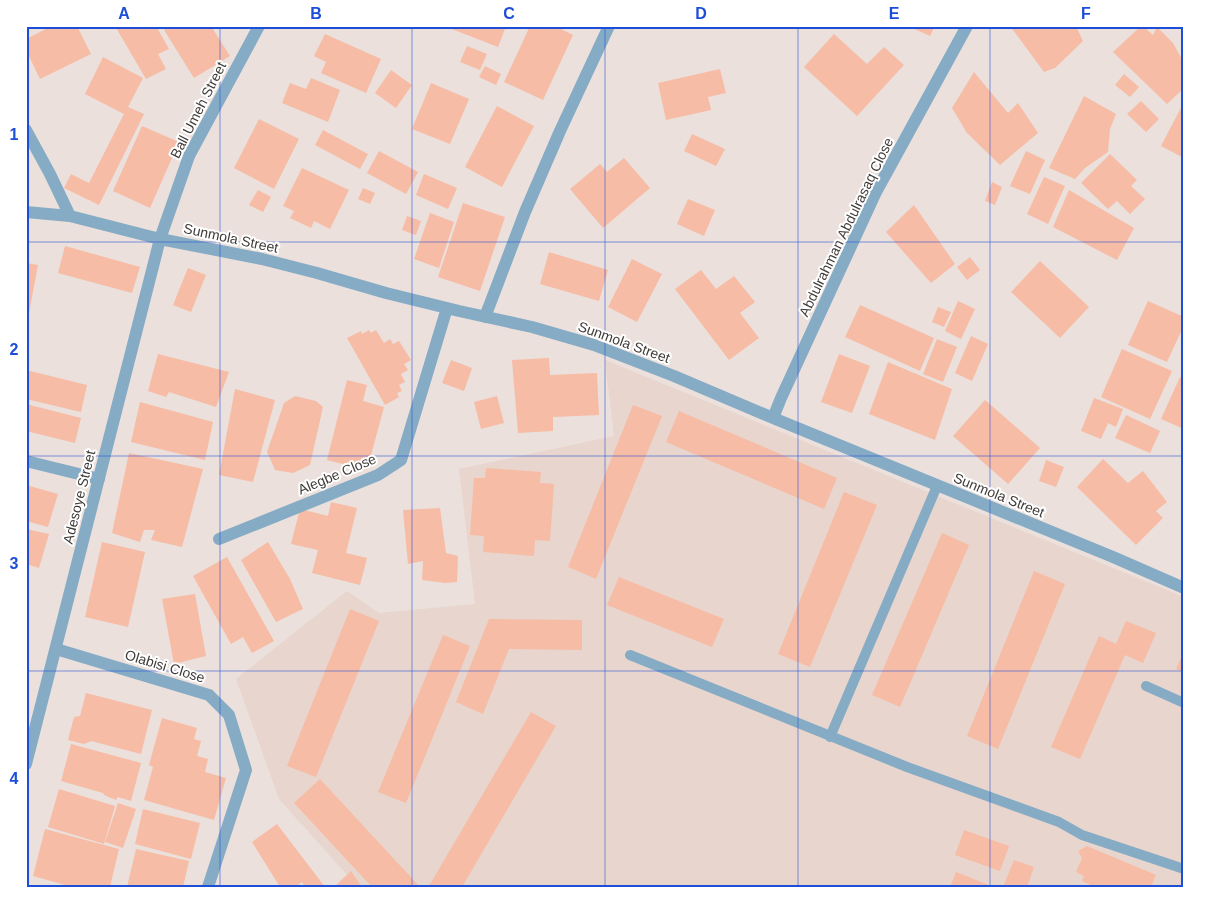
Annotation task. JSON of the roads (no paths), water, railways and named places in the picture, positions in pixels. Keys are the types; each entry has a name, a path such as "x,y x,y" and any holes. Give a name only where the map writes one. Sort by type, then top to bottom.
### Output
{"street":[{"name":"Ball Umeh Street","path":"160,238 189,156 259,26"},
{"path":"485,317 525,212 609,26"},
{"name":"Abdulrahman Abdulrasaq Close","path":"773,418 876,192 967,26"},
{"path":"26,130 70,216"},
{"name":"Sunmola Street","path":"26,212 70,216 262,260 317,273 386,293 532,327 594,345 674,376 1183,586"},
{"name":"Adesoye Street","path":"26,764 160,238"},
{"name":"Alegbe Close","path":"220,540 378,475 401,460 447,308"},
{"path":"26,461 99,479"},
{"name":"Olabisi Close","path":"56,649 209,695 229,715 246,770 208,887"}],"lane":[{"path":"830,737 937,486"},
{"path":"630,655 907,767 1059,822 1082,835 1184,869"},
{"path":"1146,686 1184,703"}]}
